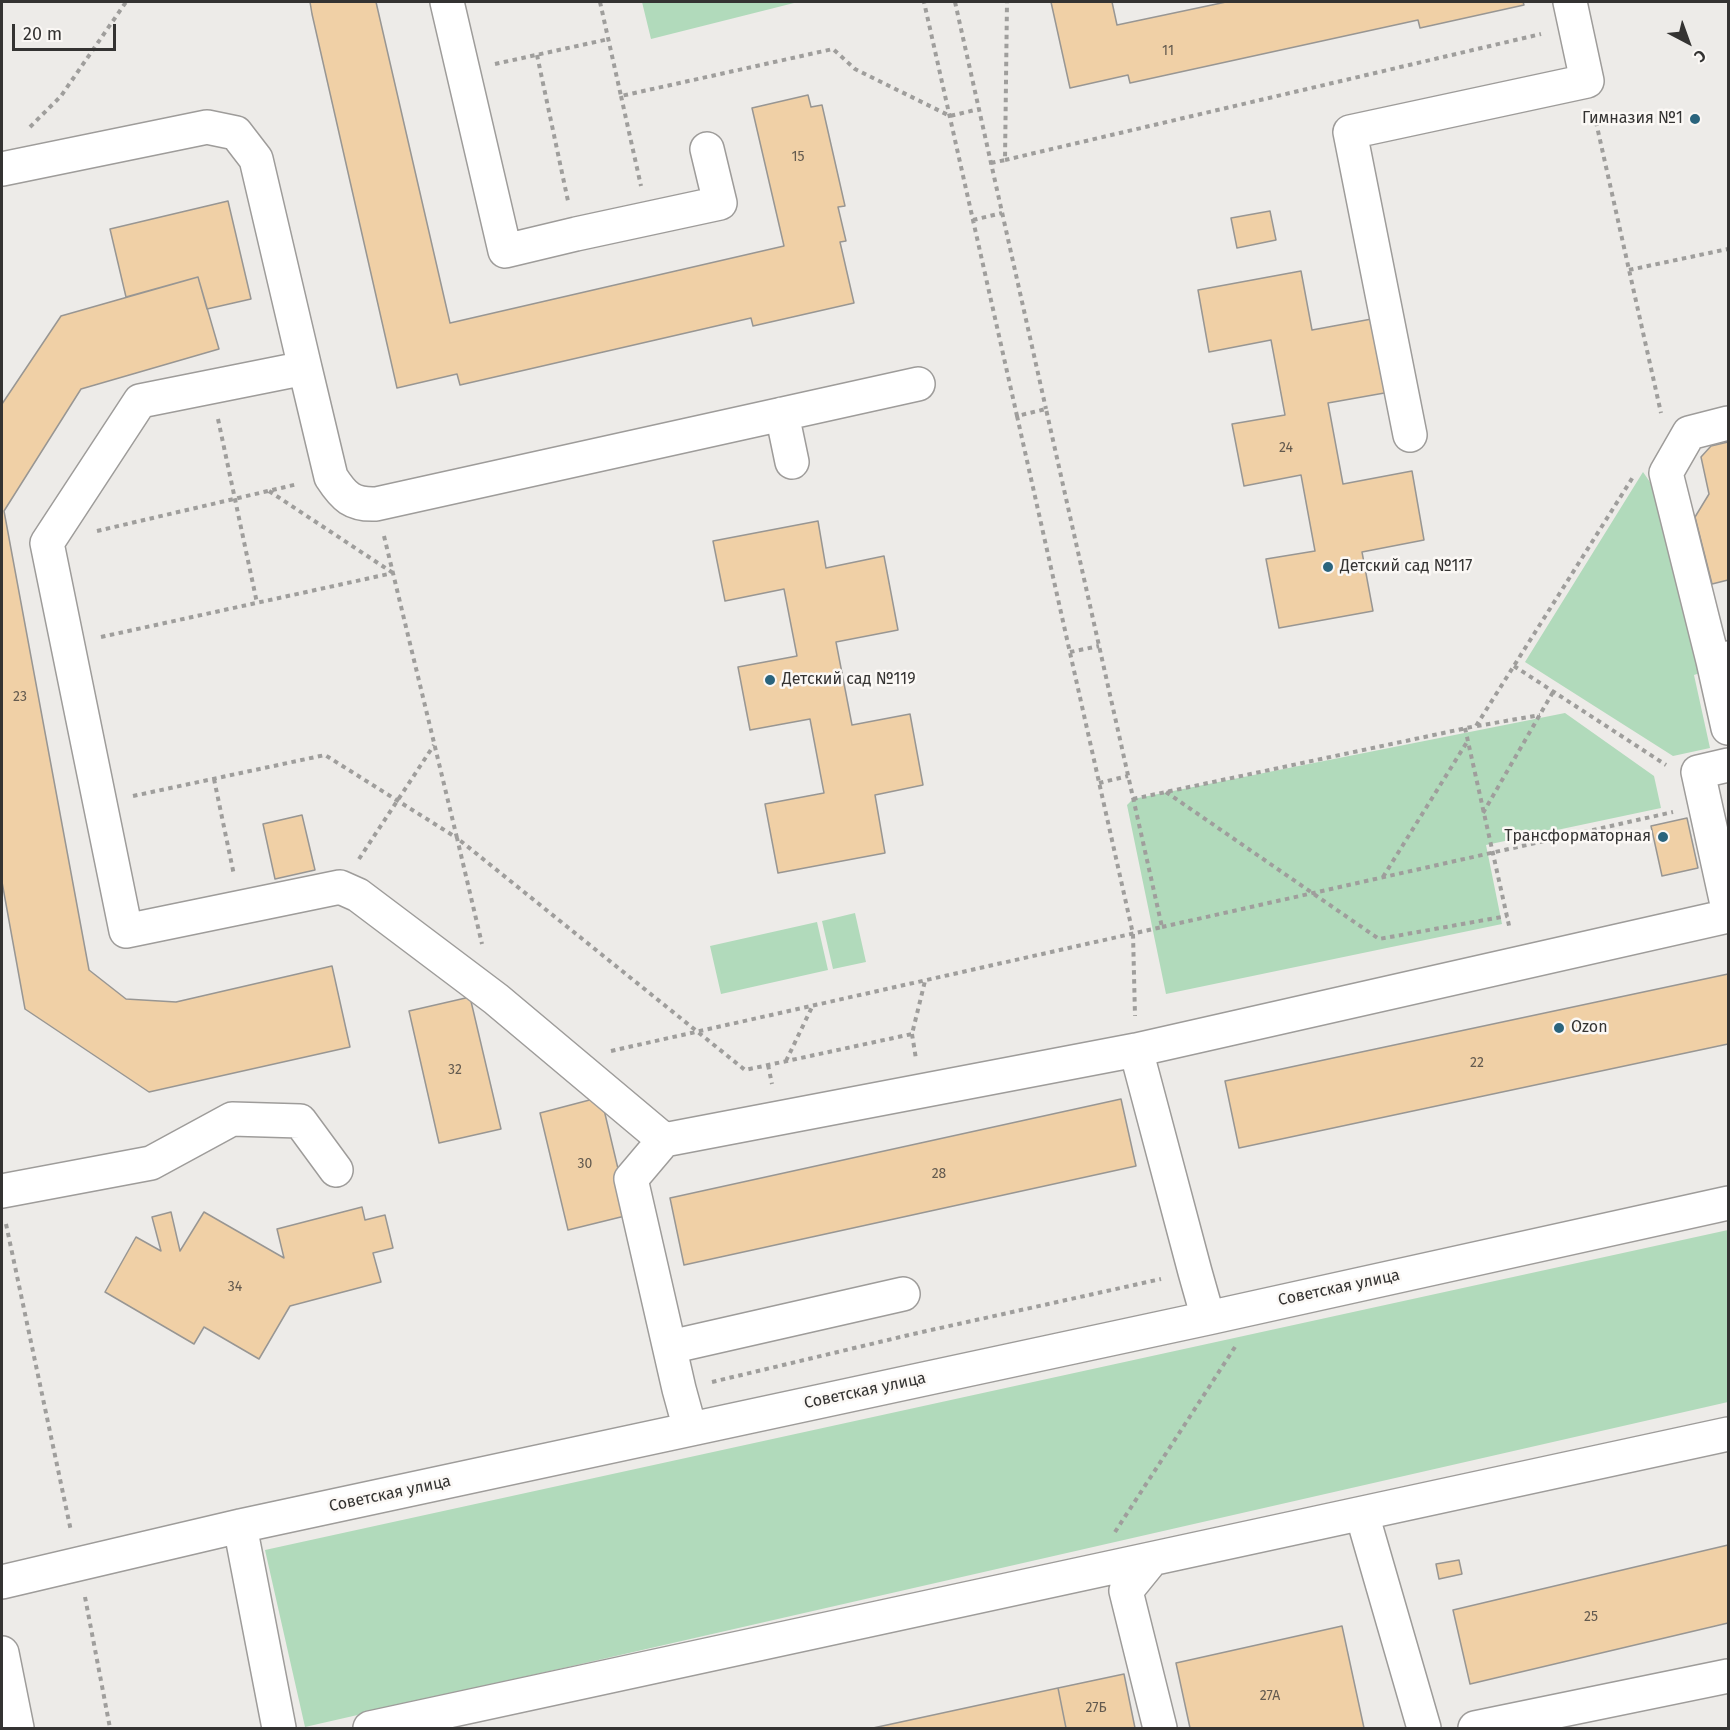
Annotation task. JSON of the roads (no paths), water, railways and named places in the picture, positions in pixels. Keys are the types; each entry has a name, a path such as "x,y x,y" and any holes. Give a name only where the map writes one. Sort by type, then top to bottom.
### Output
{"street":[{"path":"447,2 506,251 720,203 707,148"},
{"path":"1410,435 1350,132 1587,81 1572,14"},
{"path":"2,169 207,127 236,133 256,159 331,477 339,490 351,501 376,504 918,384"},
{"path":"305,368 140,401 47,543 126,931 340,888 358,895 496,999 664,1140"},
{"path":"782,414 792,462"},
{"path":"1728,423 1689,433 1666,473 1721,659 1728,728"},
{"path":"1728,765 1698,772 1728,909"},
{"path":"690,1429 631,1179 664,1140 921,1089 1136,1050 1728,916"},
{"path":"1136,1050 1208,1317"},
{"path":"3,1203 151,1162 232,1119 300,1121 336,1170"},
{"name":"Советская улица","path":"2,1582 240,1526 1728,1203"},
{"path":"670,1347 903,1294"},
{"path":"370,1728 1728,1434"},
{"path":"1362,1514 1425,1728"},
{"path":"240,1526 279,1728"},
{"path":"1152,1559 1126,1591 1160,1728"},
{"path":"2,1653 16,1728"},
{"path":"1475,1728 1728,1676"}],"place":[{"name":"Гимназия №1","path":"1695,119"},
{"name":"Детский сад №117","path":"1328,567"},
{"name":"Детский сад №119","path":"770,680"},
{"name":"Трансформаторная","path":"1663,837"},
{"name":"Ozon","path":"1559,1028"}]}
